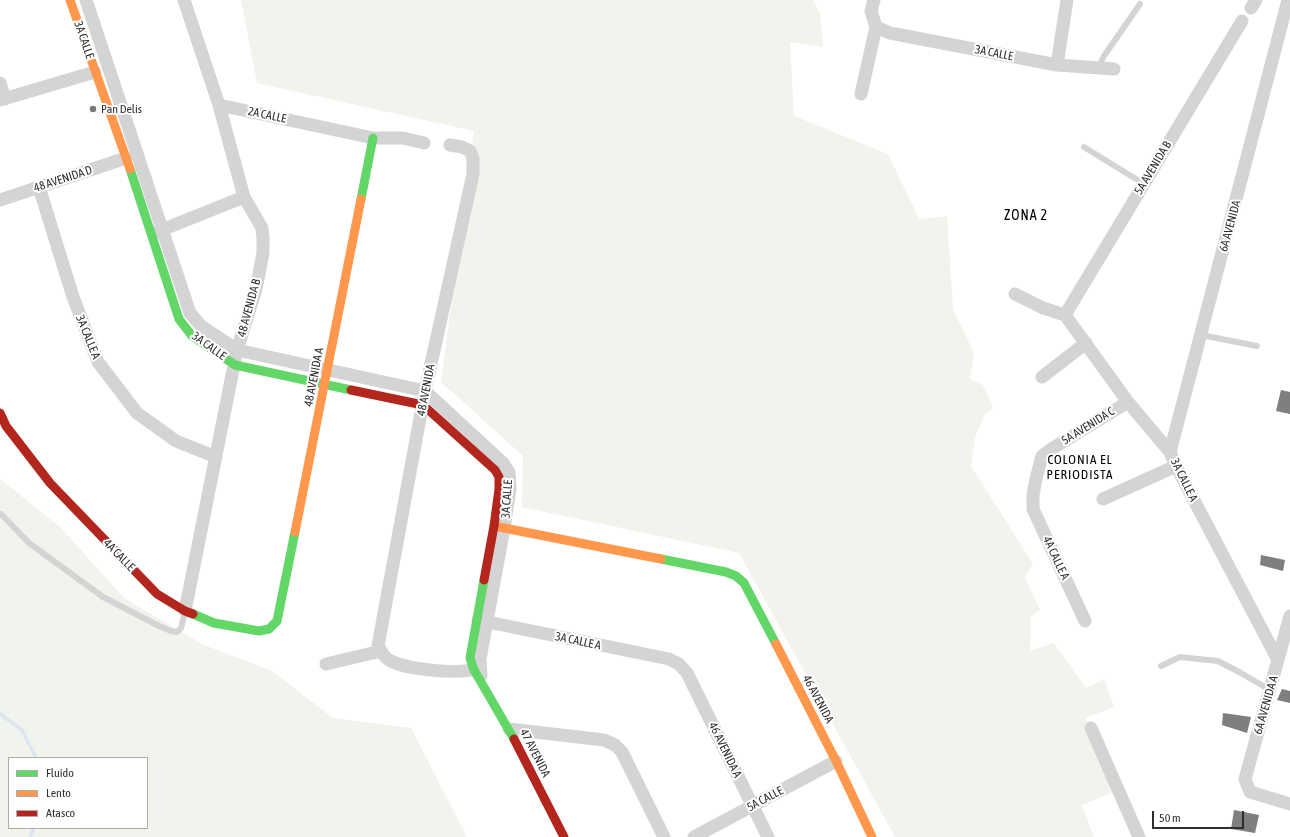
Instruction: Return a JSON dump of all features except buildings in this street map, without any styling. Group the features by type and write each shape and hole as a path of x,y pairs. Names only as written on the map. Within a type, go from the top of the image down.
{"street":[{"name":"3A CALLE","path":"70,0 126,158 190,313 201,326 238,350 423,405 495,470 499,476 499,527"},
{"name":"3A CALLE","path":"86,0 157,232 179,319 192,336 235,365 425,391 503,463 509,472 510,489 499,527 481,621 480,660 477,669 482,682"},
{"path":"184,0 219,105"},
{"path":"861,94 876,27 871,11 874,0"},
{"path":"1057,65 1067,0"},
{"name":"6A AVENIDA","path":"1170,452 1289,2"},
{"name":"5A AVENIDA B","path":"1065,315 1242,21"},
{"name":"3A CALLE","path":"876,27 890,33 1057,65 1114,69"},
{"path":"0,83 2,100 95,72"},
{"name":"2A CALLE","path":"219,105 373,138 404,138 424,143"},
{"name":"48 AVENIDA B","path":"185,611 238,350 256,289 263,253 262,228 244,196 219,105"},
{"name":"48 AVENIDA A","path":"277,621 373,138"},
{"name":"48 AVENIDA","path":"381,651 378,646 378,639 425,391 473,174 473,158 470,151 450,144"},
{"name":"48 AVENIDA D","path":"0,200 126,158"},
{"name":"3A CALLE A","path":"39,187 72,297 98,362 136,413 176,441 216,457"},
{"path":"157,232 244,196"},
{"path":"1015,294 1043,308 1065,315"},
{"name":"3A CALLE A","path":"1065,315 1128,402 1170,452 1278,660"},
{"path":"1042,377 1086,343"},
{"name":"5A AVENIDA C","path":"1033,495 1042,456 1128,402"},
{"name":"4A CALLE","path":"0,413 6,426 50,483 157,594 185,611 214,623 259,631 269,629 277,621"},
{"path":"1103,499 1176,466"},
{"name":"4A CALLE A","path":"1033,495 1034,509 1085,621"},
{"name":"3A CALLE","path":"499,527 726,572 736,576"},
{"name":"46 AVENIDA","path":"736,576 744,584 836,761 872,837"},
{"name":"6A AVENIDA A","path":"1290,616 1245,779 1250,792 1290,804"},
{"name":"3A CALLE A","path":"481,621 669,659 679,664"},
{"path":"326,664 381,651 387,660 407,667 444,671 477,669"},
{"name":"46 AVENIDA A","path":"679,664 687,673 768,837"},
{"name":"47 AVENIDA","path":"482,682 509,729 564,837"},
{"path":"1091,728 1139,837"},
{"path":"509,729 604,740 615,745 622,752 664,837"},
{"name":"5A CALLE","path":"694,837 836,761"}],"lane":[{"path":"1098,68 1104,56 1140,4"},
{"path":"1084,148 1144,184"},
{"path":"1201,335 1257,346"},
{"path":"1,514 29,543 40,552 103,597 142,618 171,631 177,632 184,622 185,611"},
{"path":"1161,666 1180,657 1218,661 1270,690"}],"shaded area":[{"path":"241,0 813,0 820,13 823,47 790,42 794,116 888,154 919,219 947,216 953,309 974,353 970,379 983,385 993,408 984,416 975,437 971,466 1033,564 1025,577 1040,610 1031,617 1030,651 1054,643 1086,688 1104,679 1114,707 1085,718 1113,792 1082,805 1094,837 895,837 739,553 522,507 523,456 441,382 474,131 257,83"},
{"path":"0,479 61,528 124,598 204,645 272,671 333,718 411,728 467,837 0,837"}],"waterway":[{"path":"0,714 22,730 36,757"},
{"path":"30,837 34,829"}],"traffic: fast":[{"path":"361,199 373,138"},
{"path":"130,169 179,319 192,336 235,365 351,390"},
{"path":"193,614 214,623 259,631 269,629 277,621 295,532"},
{"path":"661,559 726,572 736,576 744,583 776,644"},
{"path":"484,580 470,658 474,670 514,739"}],"traffic: slow":[{"path":"70,0 130,169"},
{"path":"295,532 361,199"},
{"path":"494,526 661,559"},
{"path":"776,644 836,761 872,837"}],"traffic: jam":[{"path":"351,390 423,405 495,470 499,477 499,489 484,580"},
{"path":"0,413 6,426 50,483 157,594 185,611 193,614"},
{"path":"514,739 564,837"}],"place":[{"name":"Pan Delis","path":"93,109"}],"district":[{"name":"ZONA 2","path":"1026,216"},
{"name":"COLONIA EL PERIODISTA","path":"1080,468"}]}
